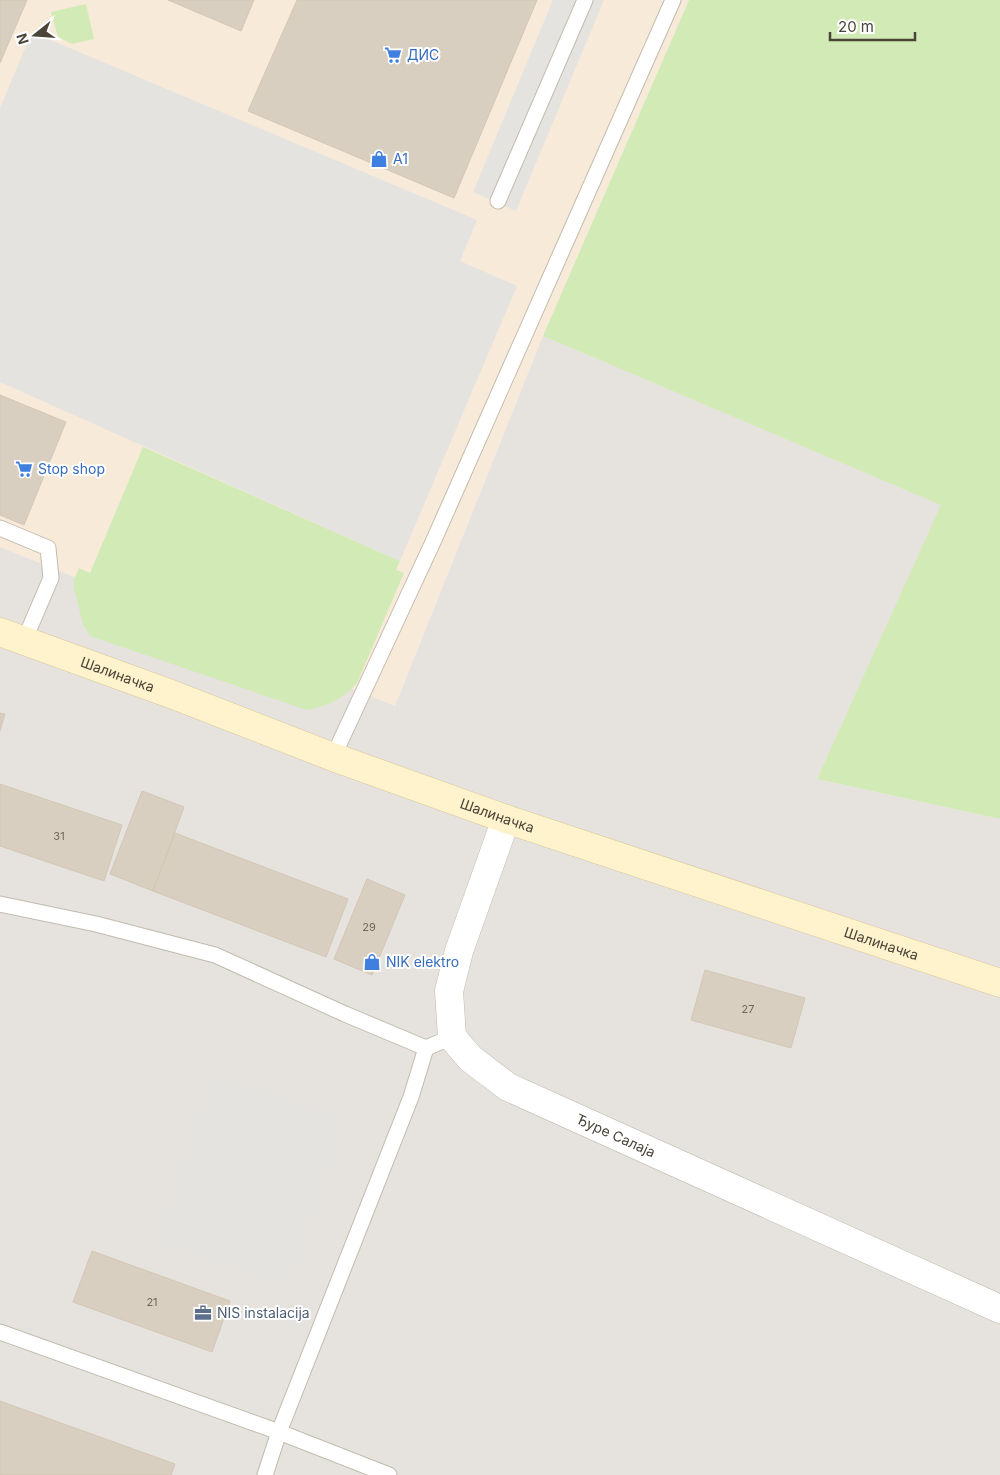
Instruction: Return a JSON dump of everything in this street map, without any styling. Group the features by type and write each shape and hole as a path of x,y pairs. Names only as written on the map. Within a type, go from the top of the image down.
{"main road":[{"name":"Шалиначка","path":"12,637 171,694 333,757 506,819 1000,984"}],"street":[{"path":"452,1037 449,991 459,951 506,819"},
{"name":"Ђуре Салаја","path":"452,1037 471,1059 508,1087 1000,1309"}],"lane":[{"path":"498,201 584,0"},
{"path":"333,757 434,542 673,0"},
{"path":"0,528 48,548 50,578 12,637"},
{"path":"0,904 96,924 216,955 345,1014 426,1048 452,1037"},
{"path":"265,1475 279,1432 411,1097 426,1048"},
{"path":"0,1332 279,1432 389,1475"}],"shaded area":[{"name":"Stop shop","path":"0,0 689,0 543,336 395,706 0,547"},
{"path":"553,0 604,0 516,211 473,192"},
{"path":"32,32 477,220 460,261 517,286 400,561 0,382 0,108"},
{"path":"543,336 942,505 817,779 1000,819 1000,1475 0,1475 0,547 395,706"},
{"path":"207,1072 350,1119 294,1291 151,1243"}],"green space":[{"path":"689,0 1000,0 1000,819 817,779 941,505 543,336"},
{"path":"86,4 94,39 72,44 58,37 51,12"},
{"path":"143,447 400,561 396,570 404,573 357,683 346,694 329,704 307,710 90,636 83,624 74,588 74,580 79,568 90,573"}],"building":[{"path":"0,0 27,0 0,63"},
{"path":"168,0 254,0 241,31"},
{"name":"ДИС","path":"297,0 537,0 454,198 248,111"},
{"name":"Stop shop","path":"0,395 66,422 24,525 0,515"},
{"path":"0,713 5,714 0,731"},
{"path":"0,784 122,825 104,881 0,846"},
{"path":"142,791 184,807 153,891 110,874"},
{"path":"175,833 348,899 326,957 153,891"},
{"path":"367,879 405,895 372,975 334,959"},
{"path":"705,970 805,998 791,1048 691,1020"},
{"path":"92,1251 230,1301 212,1352 73,1302"},
{"path":"0,1401 175,1464 171,1475 0,1475"}],"place":[{"name":"ДИС","path":"393,55"},
{"name":"A1","path":"379,159"},
{"name":"Stop shop","path":"24,469"},
{"name":"NIK elektro","path":"372,962"},
{"name":"NIS instalacija","path":"203,1313"}]}
